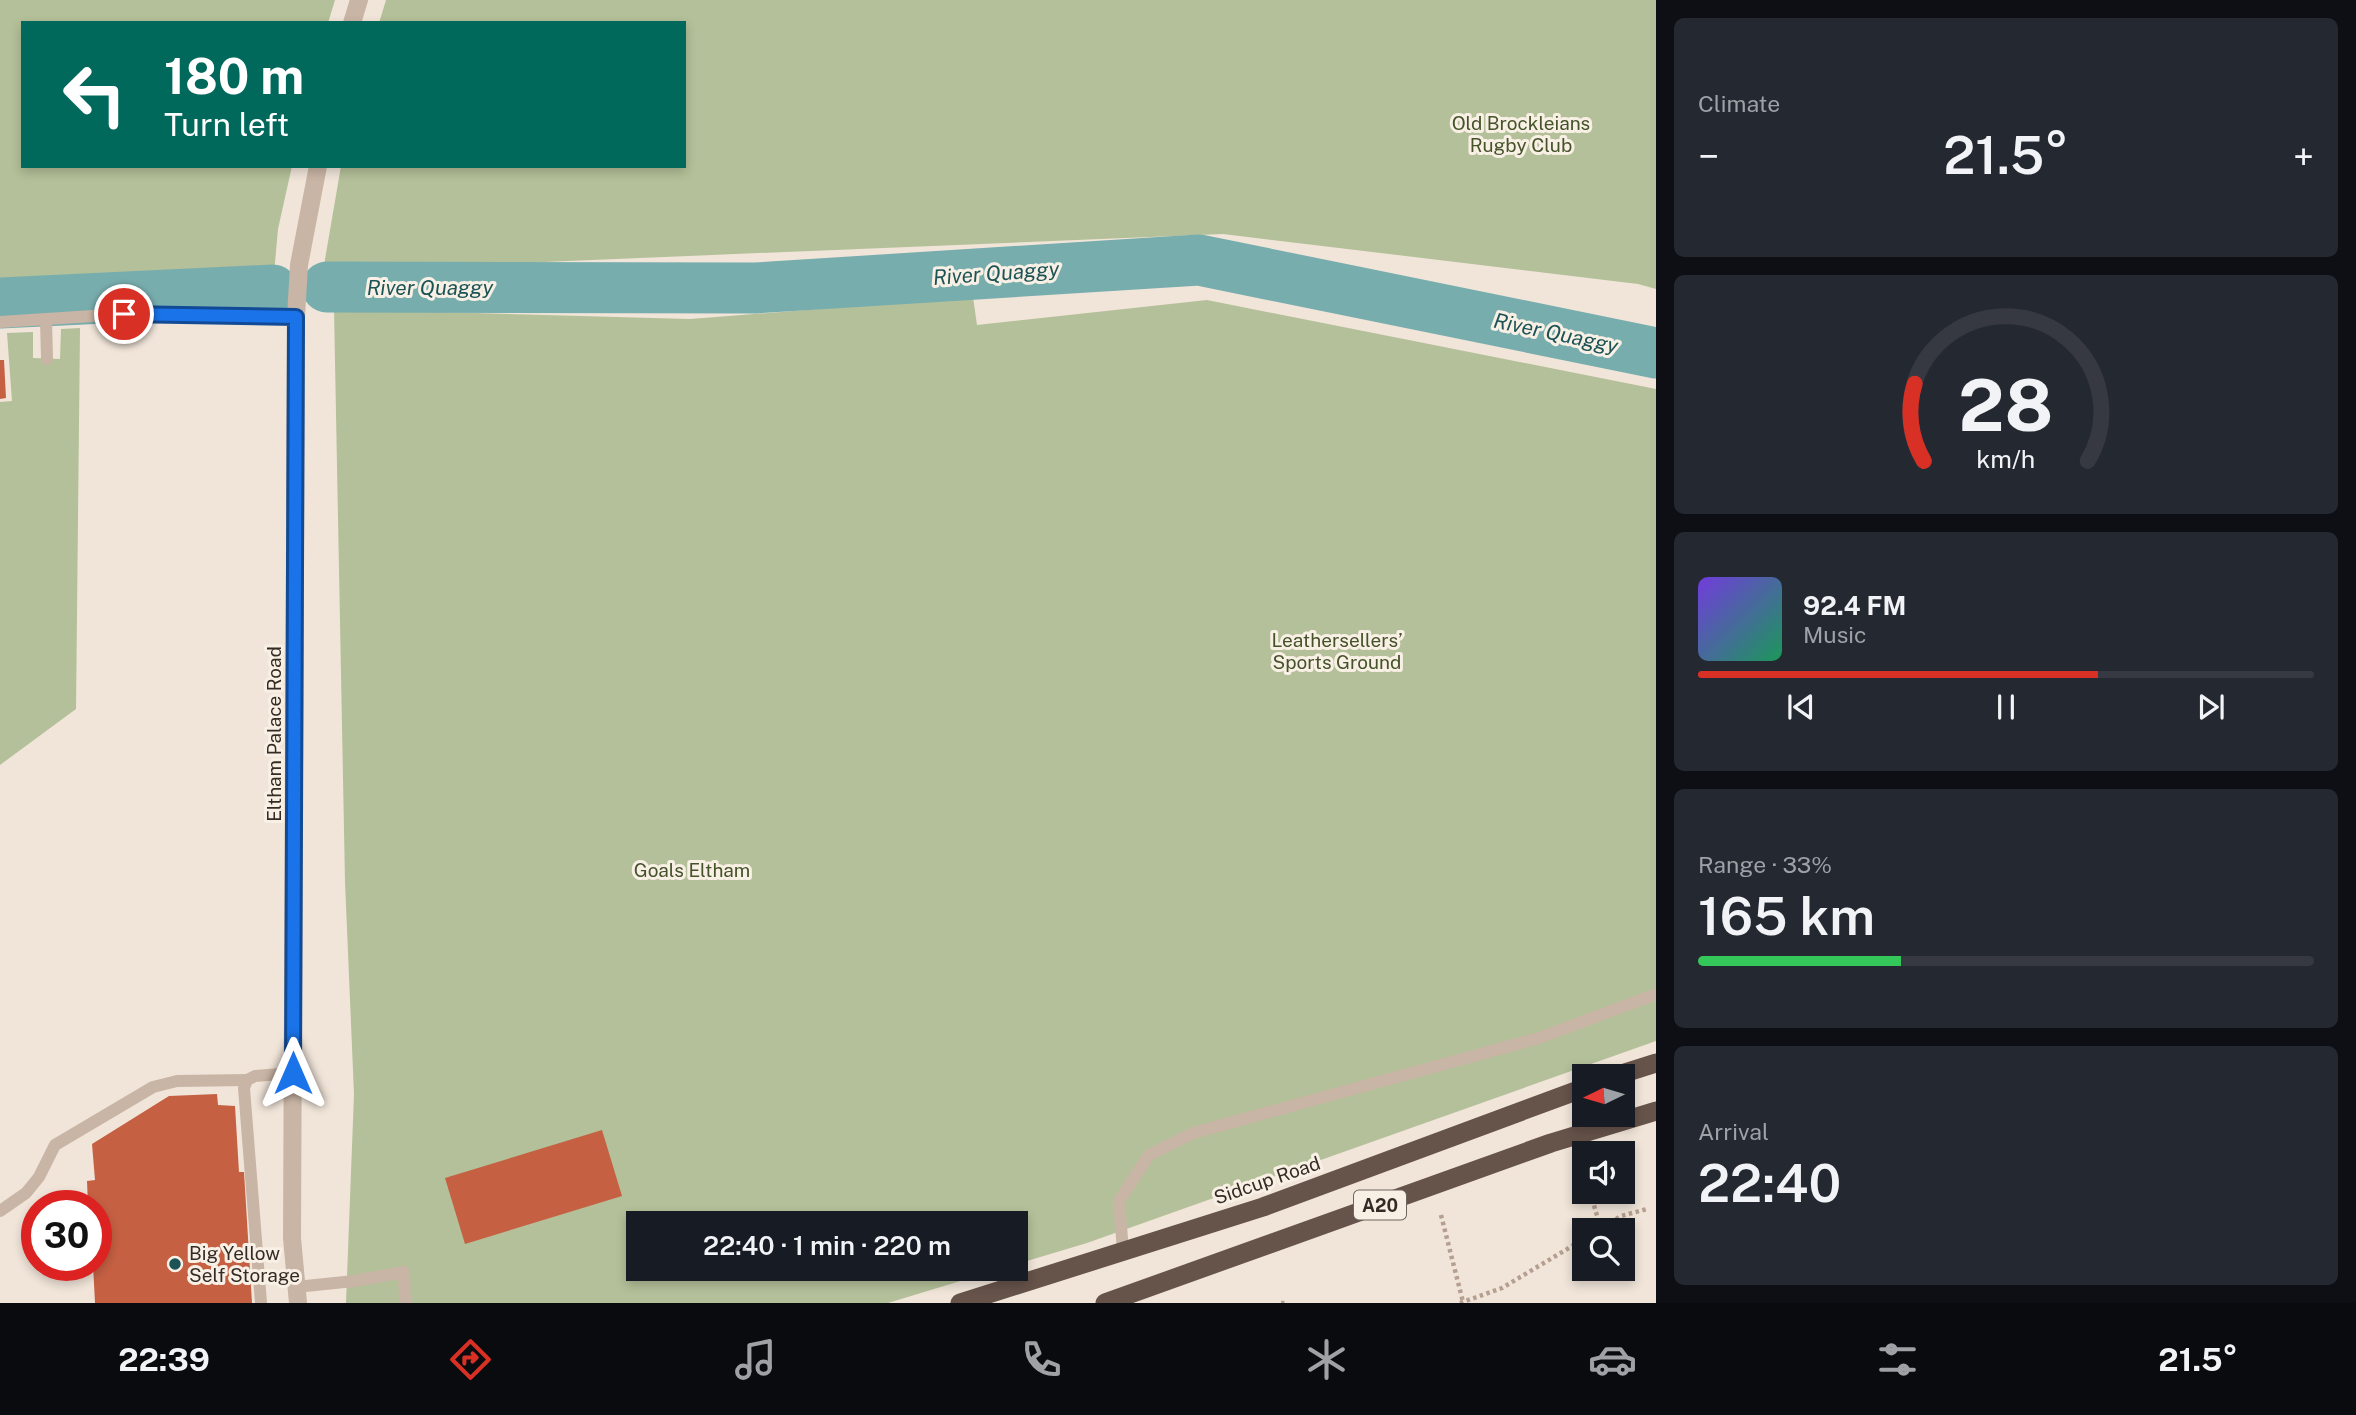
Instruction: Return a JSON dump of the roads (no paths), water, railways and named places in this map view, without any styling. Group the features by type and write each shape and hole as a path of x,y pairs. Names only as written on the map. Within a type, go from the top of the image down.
{"highway":[{"path":"1635,1070 1656,1063"},
{"name":"Sidcup Road","path":"960,1303 1263,1207 1572,1092"},
{"name":"A20","path":"1105,1303 1538,1148 1656,1111"}],"street":[{"path":"353,21 359,0"},
{"name":"Eltham Palace Road","path":"297,1295 292,1238 296,317 299,265 318,168"}],"lane":[{"path":"0,322 124,314 296,317"},
{"path":"46,319 47,359"},
{"path":"1123,1251 1119,1201 1149,1155 1193,1133 1539,1038 1656,994"},
{"path":"0,1211 26,1193 39,1177 55,1145 153,1087 177,1082 247,1080 255,1076 293,1073"},
{"path":"247,1080 244,1088 261,1303"},
{"path":"297,1295 404,1272 405,1303"}],"waterway":[{"name":"River Quaggy","path":"327,287 755,288 1199,260 1656,353"},
{"name":"River Quaggy","path":"0,303 273,290"}],"place":[{"name":"Big Yellow Self Storage","path":"175,1264"}],"park label":[{"name":"Old Brockleians Rugby Club","path":"1521,134"},
{"name":"Leathersellers’ Sports Ground","path":"1337,651"},
{"name":"Goals Eltham","path":"692,870"}]}
